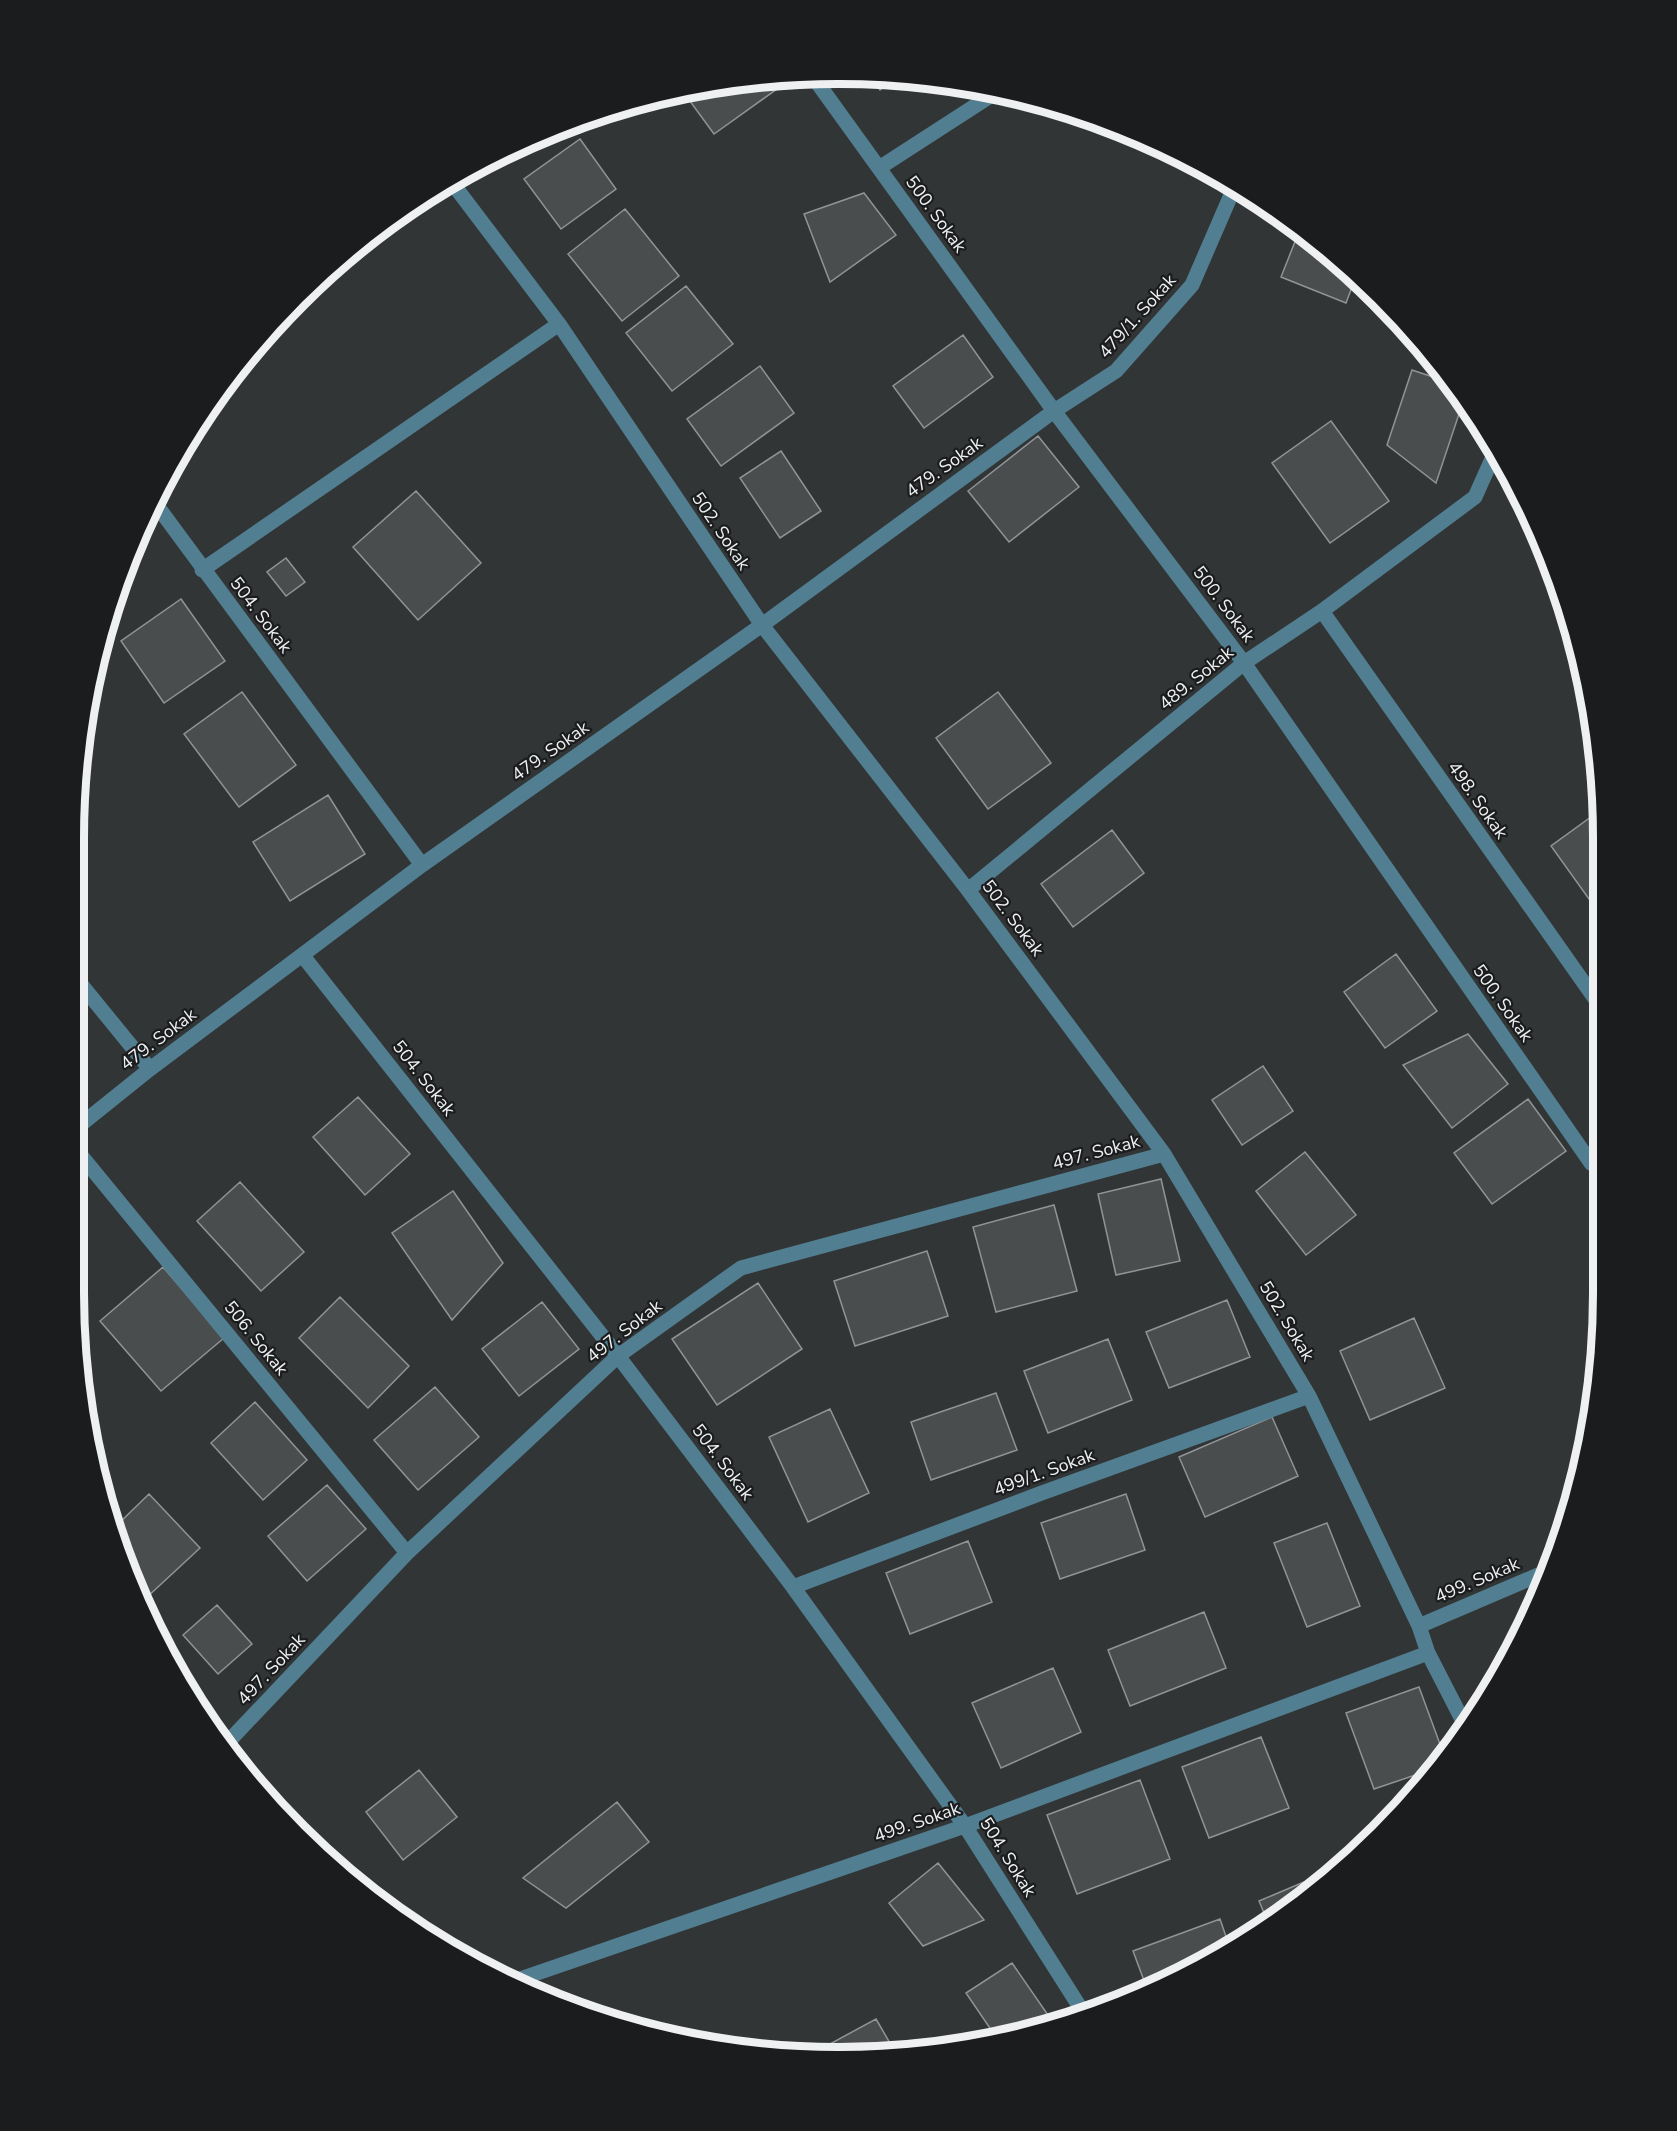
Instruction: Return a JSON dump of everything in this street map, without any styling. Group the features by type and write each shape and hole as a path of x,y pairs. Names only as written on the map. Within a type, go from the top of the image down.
{"street":[{"name":"500. Sokak","path":"819,85 1054,411 1244,663 1593,1155"},
{"path":"879,168 987,98"},
{"name":"502. Sokak","path":"456,188 559,324 762,625 968,890 1164,1154 1309,1396 1419,1626 1428,1653 1461,1718"},
{"name":"479/1. Sokak","path":"1054,411 1116,371 1192,285 1231,194"},
{"path":"202,570 559,324"},
{"name":"479. Sokak","path":"84,1122 150,1069 422,865 762,625 1054,411"},
{"name":"489. Sokak","path":"968,890 1244,663 1322,611 1475,497 1491,460"},
{"name":"504. Sokak","path":"160,510 422,865"},
{"name":"498. Sokak","path":"1322,611 1593,996"},
{"name":"504. Sokak","path":"303,956 618,1356 793,1587 965,1826 1080,2007"},
{"path":"84,988 150,1069"},
{"name":"497. Sokak","path":"231,1739 407,1553 618,1356 741,1268 1164,1154"},
{"name":"506. Sokak","path":"84,1159 407,1553"},
{"name":"499/1. Sokak","path":"793,1587 1039,1494 1309,1396"},
{"name":"499. Sokak","path":"1419,1626 1538,1575"},
{"name":"499. Sokak","path":"524,1978 965,1826 1428,1653"}],"building":[{"path":"780,87 714,134 688,99 740,90"},
{"path":"580,139 616,189 561,229 524,179"},
{"path":"864,193 896,235 830,282 804,214"},
{"path":"625,209 679,276 622,321 568,254"},
{"path":"1296,239 1352,286 1346,303 1281,277"},
{"path":"686,286 733,344 672,391 626,333"},
{"path":"963,335 993,377 924,428 893,386"},
{"path":"760,366 794,413 721,466 687,419"},
{"path":"1412,370 1436,378 1460,411 1436,483 1387,445"},
{"path":"1331,421 1389,501 1330,543 1272,463"},
{"path":"1038,436 1079,487 1009,542 968,491"},
{"path":"781,451 821,511 780,538 740,478"},
{"path":"416,491 481,563 418,620 353,547"},
{"path":"286,558 305,582 286,596 267,572"},
{"path":"181,599 225,661 164,703 121,641"},
{"path":"242,692 296,765 239,807 184,734"},
{"path":"998,692 1051,763 988,809 936,738"},
{"path":"328,795 365,854 290,901 253,842"},
{"path":"1592,816 1593,896 1589,899 1551,846"},
{"path":"1112,830 1144,873 1073,927 1041,884"},
{"path":"1396,954 1437,1011 1385,1048 1344,992"},
{"path":"1468,1034 1508,1084 1452,1128 1403,1065"},
{"path":"1263,1066 1293,1111 1242,1145 1212,1100"},
{"path":"358,1097 410,1154 365,1195 313,1137"},
{"path":"1528,1099 1566,1151 1492,1204 1454,1153"},
{"path":"1305,1152 1356,1215 1306,1255 1256,1191"},
{"path":"1161,1179 1180,1261 1116,1275 1098,1194"},
{"path":"240,1182 304,1252 261,1291 197,1221"},
{"path":"453,1191 503,1263 452,1320 392,1233"},
{"path":"1054,1205 1077,1291 996,1312 973,1227"},
{"path":"927,1251 948,1316 855,1346 834,1281"},
{"path":"163,1267 224,1338 161,1391 100,1321"},
{"path":"758,1283 802,1349 717,1405 672,1339"},
{"path":"340,1297 409,1366 368,1408 299,1338"},
{"path":"1227,1300 1250,1357 1169,1388 1146,1332"},
{"path":"542,1302 579,1349 519,1396 482,1349"},
{"path":"1414,1318 1445,1388 1370,1420 1340,1351"},
{"path":"1108,1339 1132,1400 1048,1433 1024,1371"},
{"path":"435,1387 479,1437 418,1490 374,1440"},
{"path":"996,1393 1017,1450 931,1480 911,1422"},
{"path":"255,1402 307,1460 263,1500 211,1443"},
{"path":"830,1409 869,1493 808,1522 769,1437"},
{"path":"1272,1417 1298,1476 1205,1517 1179,1457"},
{"path":"327,1485 366,1529 307,1581 268,1536"},
{"path":"149,1494 200,1548 148,1596 120,1522"},
{"path":"1126,1494 1145,1550 1060,1579 1041,1523"},
{"path":"1327,1523 1360,1606 1307,1627 1274,1543"},
{"path":"968,1541 992,1602 910,1634 886,1573"},
{"path":"217,1605 252,1644 218,1674 183,1635"},
{"path":"1204,1612 1226,1668 1130,1706 1108,1650"},
{"path":"1053,1668 1081,1732 1001,1768 972,1703"},
{"path":"1419,1687 1441,1747 1419,1774 1374,1789 1346,1713"},
{"path":"1261,1737 1289,1808 1209,1838 1182,1767"},
{"path":"419,1770 457,1817 403,1860 366,1812"},
{"path":"1140,1780 1170,1859 1077,1894 1047,1815"},
{"path":"617,1802 649,1842 566,1908 523,1878"},
{"path":"938,1863 984,1920 923,1946 889,1903"},
{"path":"1314,1878 1265,1915 1259,1901"},
{"path":"1220,1919 1227,1939 1144,1982 1133,1951"},
{"path":"1012,1963 1048,2015 992,2031 966,1993"},
{"path":"876,2019 891,2045 838,2047 825,2046"}]}
